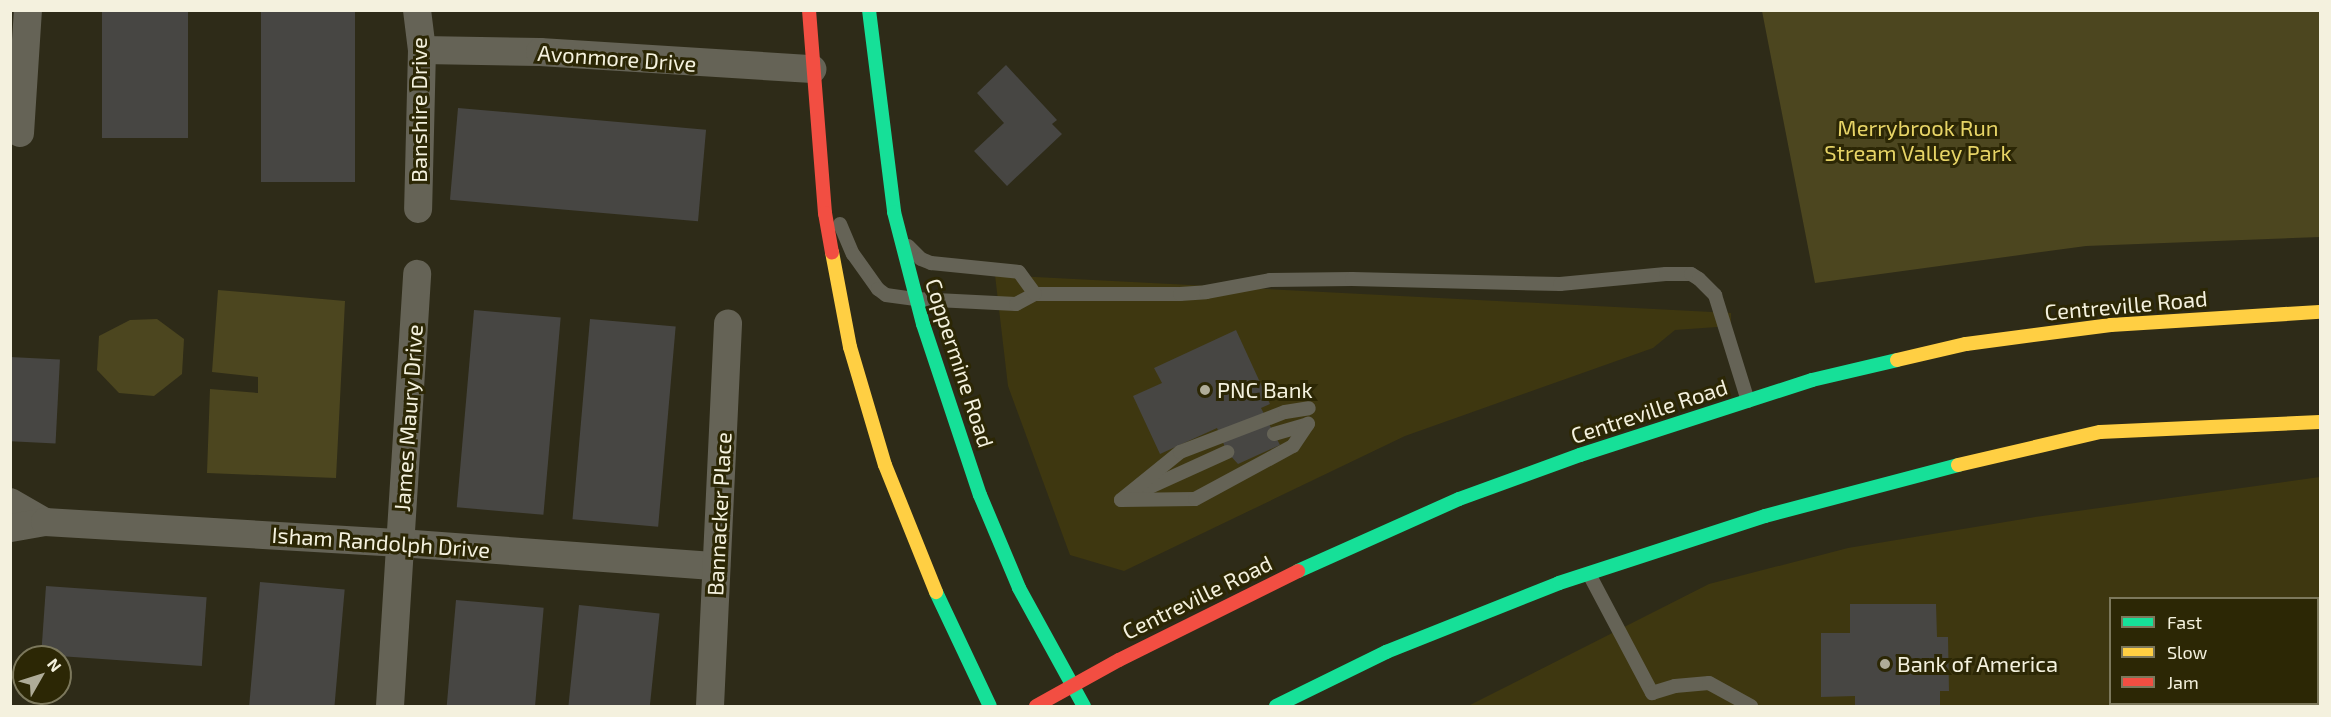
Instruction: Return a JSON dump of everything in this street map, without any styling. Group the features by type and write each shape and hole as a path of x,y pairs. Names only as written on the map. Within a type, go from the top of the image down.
{"main road":[{"path":"809,10 821,172 840,296 861,390 913,538 960,647 990,706"},
{"name":"Coppermine Road","path":"869,10 897,227 916,299 980,495 1023,597 1084,706"},
{"name":"Centreville Road","path":"1036,706 1071,686 1338,551 1459,499 1580,455 1812,380 1966,344 2111,325 2320,312"},
{"path":"1276,706 1386,652 1589,574 1765,516 1922,473 2100,432 2320,422"}],"street":[{"path":"20,133 28,10"},
{"name":"Banshire Drive","path":"417,10 422,50 418,209"},
{"name":"Avonmore Drive","path":"422,50 540,52 812,69"},
{"name":"James Maury Drive","path":"390,706 417,274"},
{"name":"Bannacker Place","path":"710,706 728,322"},
{"name":"Isham Randolph Drive","path":"10,502 45,522"},
{"name":"Isham Randolph Drive","path":"10,528 45,522 399,543 716,566"}],"lane":[{"path":"821,172 850,247 872,283 886,295 916,299 1016,304 1035,294 1180,294 1206,292 1270,280 1352,279 1560,284 1666,274 1691,274 1700,279 1715,295 1748,401"},
{"path":"897,227 906,245 921,259 940,265 1019,272 1035,294"},
{"path":"1120,500 1180,452 1285,412 1309,408"},
{"path":"1120,500 1195,499 1293,446 1308,424 1274,434"},
{"path":"1120,500 1227,452"},
{"path":"1589,574 1652,693 1675,686 1709,683 1751,706"}],"shaded area":[{"path":"995,275 1731,313 1731,326 1675,330 1653,348 1405,436 1124,571 1070,555 1008,386"},
{"path":"2320,477 2320,706 1468,706 1709,584 1848,548 2035,517"}],"green space":[{"name":"Merrybrook Run Stream Valley Park","path":"1762,11 2320,11 2320,237 2086,246 1815,283"},
{"path":"218,290 345,301 336,478 207,473 210,389 258,393 258,377 212,372"},
{"path":"157,319 184,339 182,374 154,396 119,393 97,370 99,336 130,320"}],"building":[{"path":"102,10 188,10 188,138 102,138"},
{"path":"261,10 355,10 355,182 261,182"},
{"path":"1006,65 1057,120 1052,124 1062,134 1007,186 974,151 1004,123 977,93"},
{"path":"458,108 706,130 698,221 450,200"},
{"path":"474,310 561,318 543,515 457,507"},
{"path":"590,319 676,326 658,527 572,519"},
{"name":"PNC Bank","path":"1236,330 1270,404 1261,408 1280,445 1238,464 1227,452 1217,428 1160,454 1133,396 1162,383 1154,368"},
{"path":"10,357 60,360 56,444 10,441"},
{"path":"260,582 345,589 334,706 249,706"},
{"path":"46,586 207,597 202,666 72,657 72,645 42,645"},
{"path":"456,600 544,608 535,706 447,706"},
{"name":"Bank of America","path":"1850,604 1936,604 1937,637 1948,637 1949,691 1940,691 1940,706 1855,706 1855,696 1821,697 1821,633 1850,633"},
{"path":"579,605 660,613 650,706 568,705"}],"traffic: fast":[{"path":"869,10 894,212 923,324 980,495 1019,588 1084,706"},
{"path":"1298,571 1459,499 1580,455 1812,380 1897,360"},
{"path":"1276,706 1386,652 1559,583 1765,516 1958,465"},
{"path":"936,592 990,706"}],"traffic: slow":[{"path":"832,252 850,347 885,465 936,592"},
{"path":"1897,360 1966,344 2111,325 2320,312"},
{"path":"1958,465 2100,432 2320,422"}],"traffic: jam":[{"path":"809,10 825,213 832,252"},
{"path":"1036,706 1119,660 1298,571"}],"place":[{"name":"PNC Bank","path":"1205,390"},
{"name":"Bank of America","path":"1885,664"}]}
